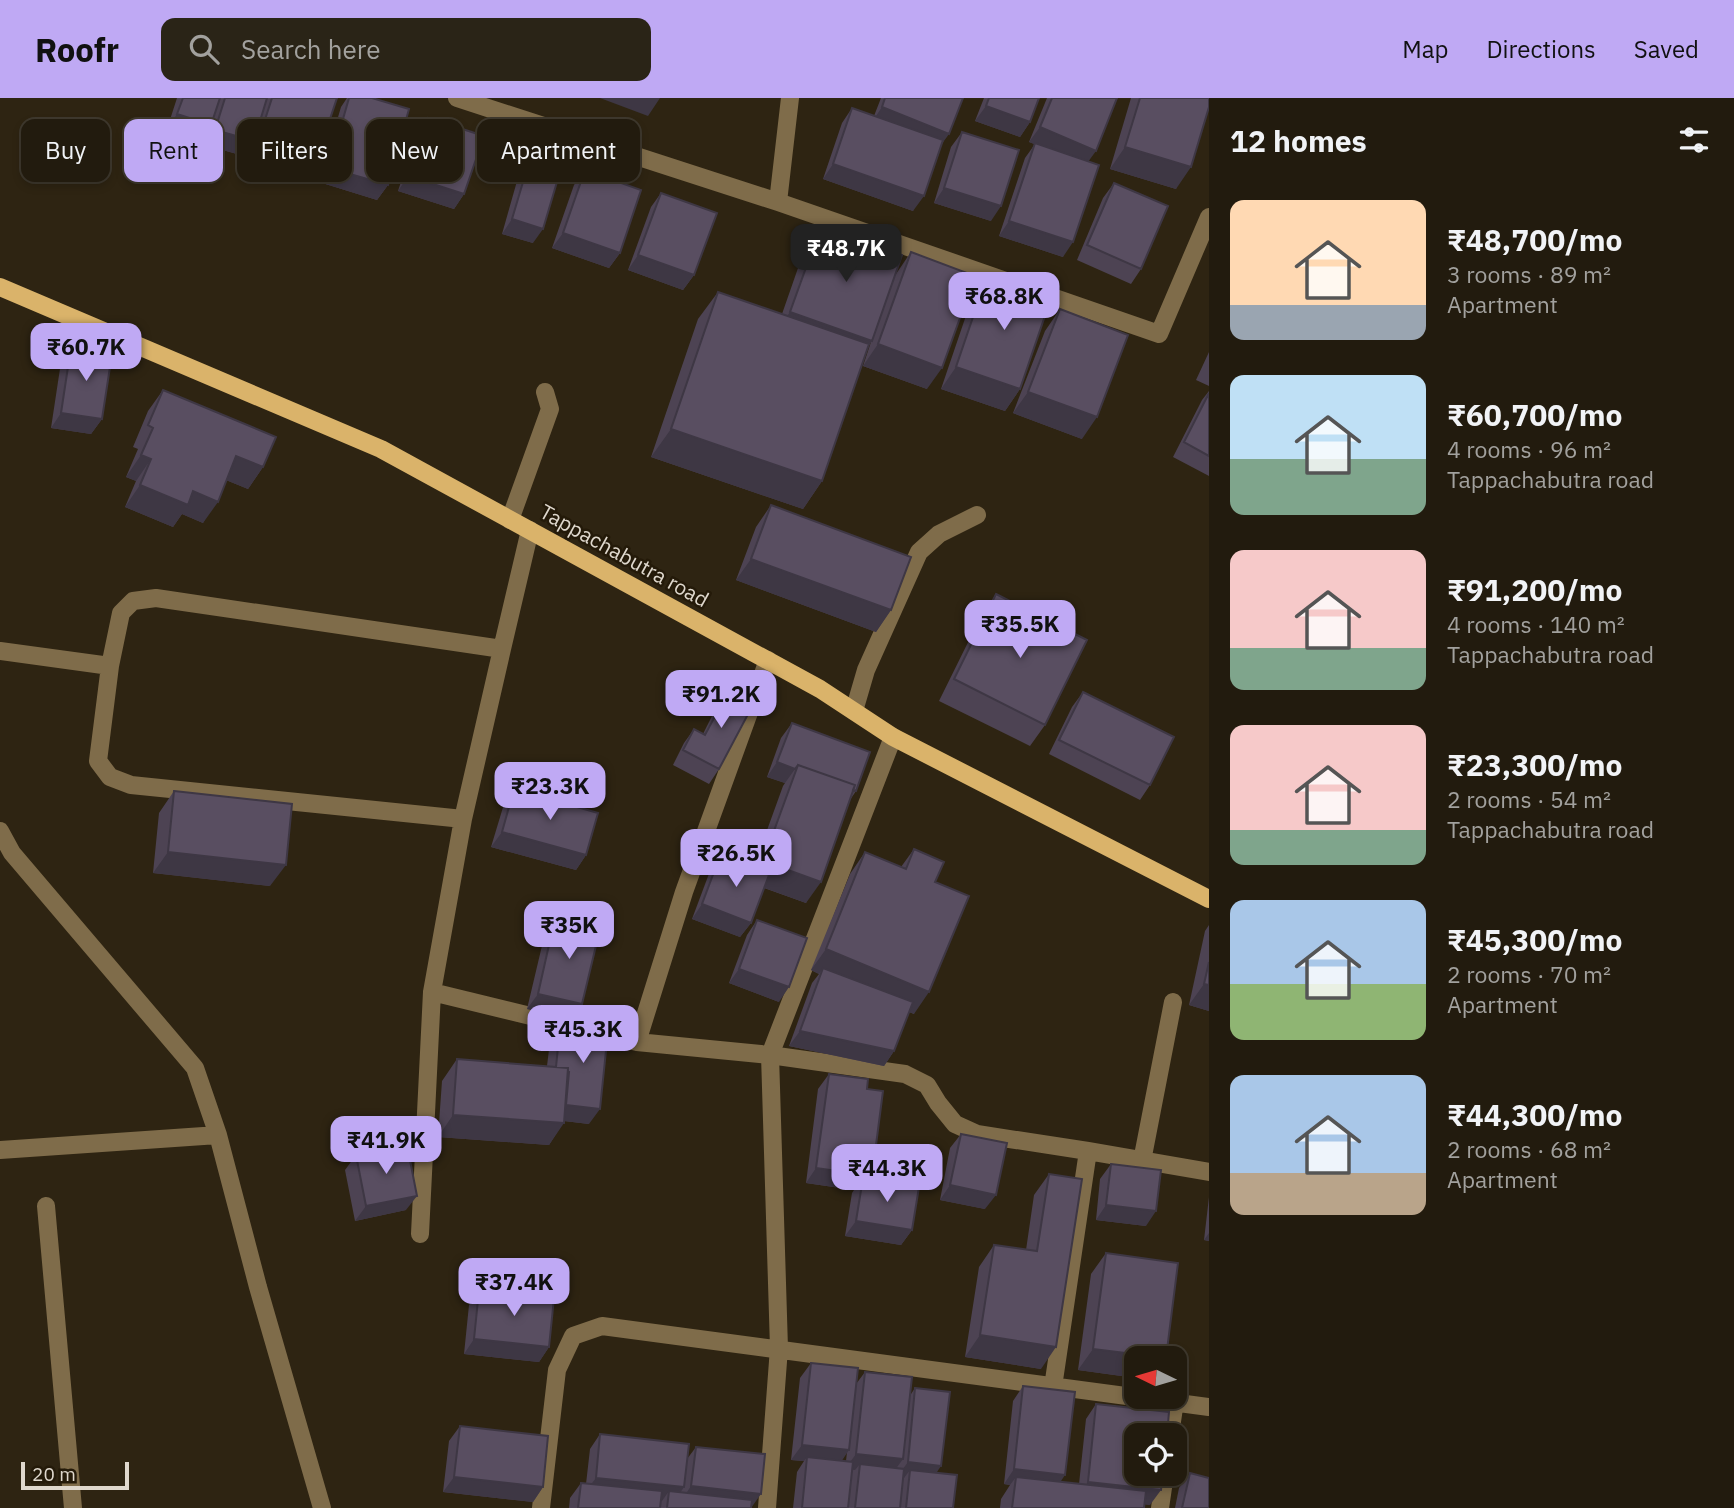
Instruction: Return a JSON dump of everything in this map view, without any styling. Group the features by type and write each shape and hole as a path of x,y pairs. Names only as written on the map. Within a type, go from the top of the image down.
{"main road":[{"name":"Tappachabutra road","path":"0,287 381,449 820,689 892,737 1209,899"}],"street":[{"path":"457,98 778,202 1159,334 1209,217"},
{"path":"778,202 790,98"},
{"path":"510,520 550,409 545,393"},
{"path":"854,711 866,670 919,552 939,534 977,515"},
{"path":"419,1234 432,992 463,819 530,530"},
{"path":"463,819 131,785 110,777 98,761 110,666 121,613 133,601 156,598 502,649"},
{"path":"0,651 110,666"},
{"path":"637,1042 684,892 768,660"},
{"path":"767,1508 779,1348 770,1055 892,737"},
{"path":"0,831 12,853 195,1068 218,1135 258,1287 322,1508"},
{"path":"432,992 637,1042 770,1055 905,1074 927,1085 955,1125 977,1134 1209,1172"},
{"path":"1142,1161 1173,1002"},
{"path":"0,1150 218,1135"},
{"path":"1053,1387 1088,1151"},
{"path":"46,1206 73,1508"},
{"path":"541,1508 557,1370 573,1336 602,1326 1124,1395"},
{"path":"1187,1403 1209,1407"},
{"path":"1160,1508 1163,1486"}],"building":[{"path":"183,98 220,98 213,119 192,119 177,114"},
{"path":"225,98 267,98 261,119 237,119 237,136 223,132 223,119 218,119"},
{"path":"272,98 337,98 330,119 265,119"},
{"path":"349,98 372,98 409,109 406,119 366,119 366,179 352,175 352,119 343,119"},
{"path":"885,98 963,98 949,134 882,107"},
{"path":"989,98 1039,98 1030,122 986,106"},
{"path":"1052,98 1117,98 1096,151 1040,127"},
{"path":"1140,98 1209,98 1209,107 1191,167 1125,147"},
{"path":"852,108 943,140 924,196 833,164"},
{"path":"463,129 477,134 477,156 464,194 427,182 463,182"},
{"path":"962,132 1019,150 1001,206 944,188"},
{"path":"1035,143 1099,165 1073,242 1009,221"},
{"path":"523,182 557,182 543,229 512,219"},
{"path":"581,182 619,182 641,190 620,253 563,233"},
{"path":"1114,183 1168,206 1141,269 1087,245"},
{"path":"661,193 717,213 694,275 638,255"},
{"path":"821,226 902,255 872,341 790,312"},
{"path":"911,252 975,276 942,368 878,344"},
{"path":"987,276 1051,298 1020,389 956,367"},
{"path":"718,292 869,344 822,481 671,429"},
{"path":"1060,309 1128,335 1097,417 1028,392"},
{"path":"71,347 112,354 102,419 61,413"},
{"path":"163,390 276,437 263,467 236,456 218,502 193,491 188,505 140,485 151,459 141,455 153,428 148,425"},
{"path":"1209,393 1209,456 1184,442"},
{"path":"771,505 911,557 891,610 751,559"},
{"path":"996,594 1087,640 1045,725 954,679"},
{"path":"730,688 755,701 719,769 683,750 694,729 705,735"},
{"path":"1083,692 1174,737 1150,785 1059,740"},
{"path":"792,723 870,752 856,791 853,790 855,785 798,765 795,769 777,762"},
{"path":"798,765 855,785 821,882 763,861"},
{"path":"514,789 598,813 586,855 502,832"},
{"path":"174,791 292,804 286,865 168,852"},
{"path":"914,849 944,862 935,882 969,896 929,992 826,949 865,852 906,869"},
{"path":"720,856 769,875 751,923 702,904"},
{"path":"555,918 600,929 582,1004 538,994"},
{"path":"757,920 807,938 789,987 739,969"},
{"path":"1209,962 1209,985 1204,984"},
{"path":"823,968 913,1002 894,1051 800,1031"},
{"path":"560,1027 608,1031 600,1109 566,1105 568,1068 556,1067"},
{"path":"457,1059 568,1068 564,1123 453,1115"},
{"path":"829,1074 868,1079 867,1089 883,1091 872,1176 816,1168"},
{"path":"961,1134 1007,1143 996,1195 950,1185"},
{"path":"407,1145 417,1196 366,1206 356,1155"},
{"path":"1111,1164 1161,1170 1156,1211 1106,1205"},
{"path":"1049,1174 1082,1179 1056,1347 980,1335 994,1245 1037,1251"},
{"path":"863,1178 919,1187 912,1230 856,1221"},
{"path":"1106,1253 1178,1263 1168,1346 1124,1346 1124,1353 1093,1349"},
{"path":"479,1290 554,1298 549,1347 474,1339"},
{"path":"811,1363 858,1368 849,1450 802,1445"},
{"path":"865,1372 912,1377 903,1459 856,1454"},
{"path":"1023,1386 1075,1392 1065,1475 1014,1469"},
{"path":"915,1388 950,1392 941,1466 908,1462"},
{"path":"1096,1404 1169,1412 1168,1423 1124,1423 1124,1486 1088,1482"},
{"path":"460,1426 548,1436 543,1487 454,1477"},
{"path":"600,1434 689,1444 684,1487 596,1478"},
{"path":"696,1447 765,1454 761,1494 691,1486"},
{"path":"807,1457 853,1462 848,1508 802,1508"},
{"path":"860,1464 904,1469 900,1508 855,1508"},
{"path":"910,1470 957,1475 953,1508 906,1508"},
{"path":"1190,1473 1209,1478 1209,1508 1182,1508"},
{"path":"1016,1477 1146,1491 1144,1508 1012,1508"},
{"path":"581,1483 662,1491 660,1508 578,1508"},
{"path":"1124,1486 1162,1486 1161,1490"},
{"path":"669,1491 752,1500 751,1508 667,1508"}]}
